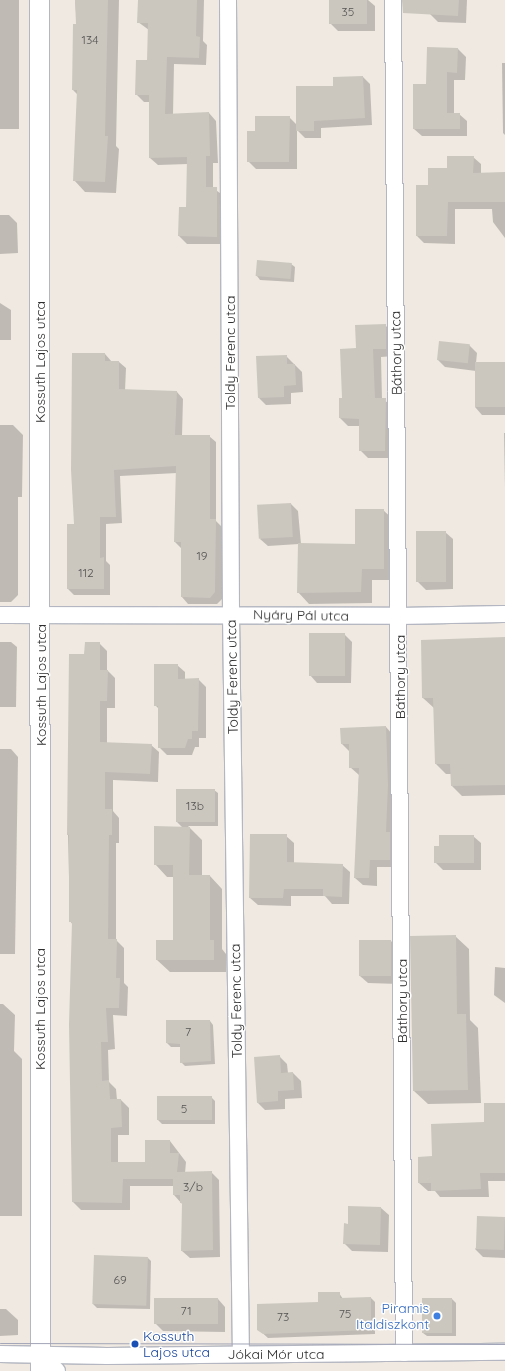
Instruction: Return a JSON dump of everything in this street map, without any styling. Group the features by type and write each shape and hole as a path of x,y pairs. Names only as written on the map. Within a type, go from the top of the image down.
{"street":[{"name":"Kossuth Lajos utca","path":"39,0 41,615 40,1363"},
{"name":"Toldy Ferenc utca","path":"228,0 231,614 241,1354"},
{"name":"Báthory utca","path":"393,0 404,1353"},
{"name":"Nyáry Pál utca","path":"0,615 231,614 399,616 505,614"},
{"name":"Jókai Mór utca","path":"0,1354 40,1363 241,1354 505,1352"},
{"path":"40,1363 57,1371"}],"building":[{"path":"75,0 108,0 105,136 108,136 105,182 73,181 77,90 72,90 73,24 76,24"},
{"path":"138,0 197,0 196,36 200,37 199,58 167,57 165,114 209,112 210,156 206,156 206,187 217,187 217,237 178,236 179,207 186,207 187,157 149,158 149,95 135,95 136,60 147,60 148,23 137,23"},
{"path":"329,0 367,0 367,24 329,24"},
{"path":"402,0 459,0 458,16 403,13"},
{"path":"427,47 458,48 457,73 447,72 447,113 460,113 460,129 413,129 413,84 426,84"},
{"path":"363,76 365,118 314,121 314,131 296,131 296,86 333,86 333,77"},
{"path":"255,116 290,116 289,162 247,162 247,131 255,131"},
{"path":"447,156 474,156 473,173 505,172 505,202 448,202 447,236 416,236 416,185 428,185 428,168 447,168"},
{"path":"257,260 292,263 290,279 256,276"},
{"path":"386,324 386,349 373,349 375,398 386,398 385,451 359,451 359,419 339,418 339,398 342,398 340,349 356,348 355,325"},
{"path":"439,341 470,344 468,363 437,360"},
{"path":"72,353 105,353 105,361 119,361 119,389 177,391 175,435 210,435 210,519 216,519 215,592 210,598 181,597 181,542 174,542 176,466 114,470 116,517 100,517 100,558 104,557 104,589 67,589 67,524 74,524 71,470"},
{"path":"287,355 287,364 295,364 296,385 284,386 284,397 258,398 256,356"},
{"path":"475,362 505,362 505,407 475,407"},
{"path":"291,503 293,537 259,539 257,505"},
{"path":"355,509 384,509 384,569 362,569 361,592 297,593 298,543 355,544"},
{"path":"416,531 446,531 446,582 416,582"},
{"path":"309,633 345,633 345,676 309,676"},
{"path":"505,637 505,785 451,786 450,764 435,764 433,698 422,698 421,640"},
{"path":"85,642 100,642 100,670 108,670 107,701 100,701 100,742 152,744 150,774 105,772 105,809 112,809 112,835 109,835 108,939 117,939 116,978 120,978 119,1008 106,1008 108,1042 101,1042 102,1081 109,1080 110,1099 121,1099 122,1127 111,1128 111,1162 145,1162 145,1140 170,1140 170,1153 179,1153 177,1172 212,1171 213,1250 181,1251 182,1203 180,1203 180,1195 173,1195 173,1179 123,1179 122,1203 72,1202 69,1024 72,922 69,922 69,835 67,835 69,654 84,654"},
{"path":"154,664 178,664 178,679 199,678 198,731 192,731 192,739 188,739 185,748 158,748 158,706 154,706"},
{"path":"386,726 388,785 386,832 390,832 390,860 370,860 369,878 354,878 359,768 349,768 349,744 341,744 340,728"},
{"path":"176,789 215,789 215,822 176,822"},
{"path":"154,826 190,827 189,875 210,875 210,940 214,940 214,960 156,960 156,940 173,940 173,865 154,865"},
{"path":"250,834 287,834 287,862 343,864 342,897 323,896 323,889 284,889 283,898 249,898"},
{"path":"439,835 474,835 474,863 434,863 434,846 439,846"},
{"path":"456,935 457,1014 466,1014 468,1090 413,1091 410,936"},
{"path":"359,940 391,940 391,976 359,976"},
{"path":"166,1020 210,1020 211,1061 180,1063 180,1044 166,1043"},
{"path":"280,1055 281,1073 293,1072 294,1090 278,1091 278,1101 257,1103 254,1057"},
{"path":"157,1096 212,1096 212,1120 157,1120"},
{"path":"484,1103 505,1103 505,1173 480,1173 481,1189 431,1191 431,1183 418,1183 418,1157 432,1156 431,1124 484,1122"},
{"path":"348,1206 381,1207 380,1245 343,1244 344,1223 348,1224"},
{"path":"477,1216 505,1217 504,1250 476,1249"},
{"path":"94,1255 148,1257 146,1306 92,1304"},
{"path":"318,1292 340,1292 340,1298 371,1297 371,1330 263,1334 257,1330 257,1304 318,1302"},
{"path":"154,1298 218,1298 218,1324 154,1324"},
{"name":"Piramis Italdiszkont","path":"422,1298 452,1298 452,1333 422,1333"}],"tram line":[{"path":"0,1343 505,1344"}],"place":[{"name":"Piramis Italdiszkont","path":"437,1316"},
{"name":"Kossuth Lajos utca","path":"135,1344"}]}
